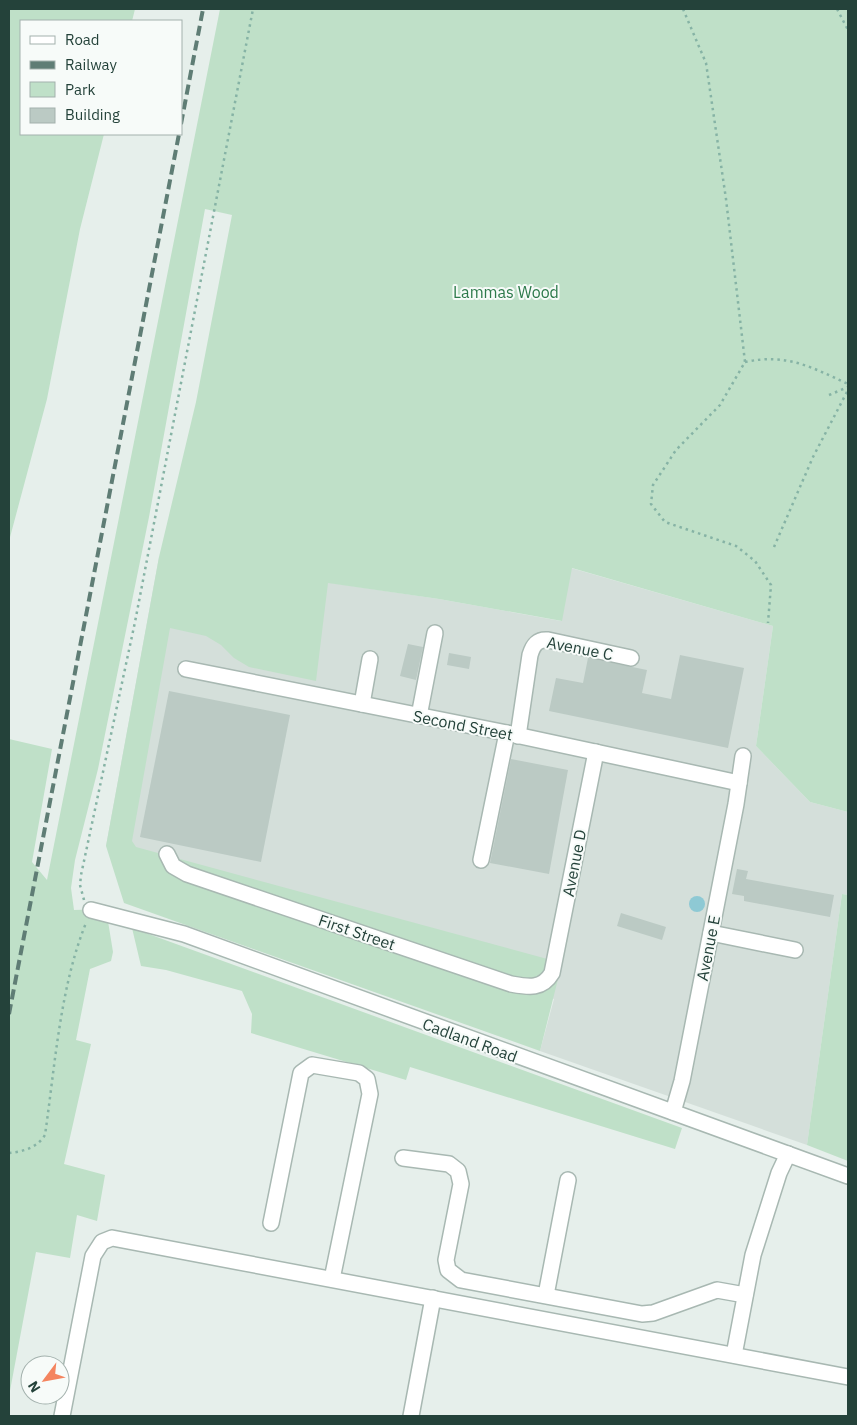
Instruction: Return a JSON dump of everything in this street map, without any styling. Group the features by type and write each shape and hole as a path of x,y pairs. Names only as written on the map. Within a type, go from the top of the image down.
{"street":[{"path":"420,716 435,633"},
{"name":"Avenue C","path":"481,860 534,644 539,641 548,640 631,658"},
{"path":"362,704 370,659"},
{"name":"Second Street","path":"186,669 739,783"},
{"name":"Avenue D","path":"552,973 596,752"},
{"name":"Avenue E","path":"673,1112 682,1080 711,933 743,756"},
{"name":"First Street","path":"167,854 173,866 187,874 511,984 530,988 548,979 552,973"},
{"name":"Cadland Road","path":"90,910 184,934 848,1176"},
{"path":"711,933 795,950"},
{"path":"271,1223 301,1073 312,1065 359,1072 369,1083 370,1094 332,1278"},
{"path":"734,1355 753,1255 778,1178 788,1154"},
{"path":"403,1158 449,1164 455,1167 461,1177 446,1260 452,1274 461,1280 642,1314 653,1313 717,1290 745,1295"},
{"path":"546,1295 568,1180"},
{"path":"62,1416 93,1256 102,1242 108,1238 118,1238 332,1278 848,1377"},
{"path":"411,1416 433,1298"}],"path":[{"path":"9,1153 27,1150 41,1141 45,1134 68,985 78,941 90,910 82,894 81,875 135,622 253,9"},
{"path":"683,9 706,63 726,199 745,362 720,405 676,450 653,485 651,504 665,522 736,546 755,562 771,586 768,623"},
{"path":"837,9 848,30"},
{"path":"745,362 768,357 805,364 848,387"},
{"path":"830,395 848,387"},
{"path":"774,548 813,457 848,387"}],"shaded area":[{"path":"159,557 439,599 561,621 571,568 773,626 756,746 810,802 848,812 848,895 842,894 807,1145 540,1051 554,999 106,846"}],"green space":[{"path":"9,9 135,9 132,20 20,20 20,135 104,135 80,229 47,399 9,541"},
{"name":"Lammas Wood","path":"220,9 848,9 848,812 810,802 756,746 773,626 572,568 562,621 439,599 328,583 316,681 249,667 206,636 170,628 132,841 136,847 562,963 540,1051 124,903 106,846 159,557 196,402 232,215 205,209 149,517 98,769 75,860 71,888 74,910 106,909 113,952 111,961 90,969 76,1040 91,1044 64,1164 105,1175 97,1221 77,1215 70,1258 36,1252 9,1396 9,739 52,749 32,862 47,880"},
{"path":"842,894 848,895 848,1161 807,1145"},
{"path":"132,928 682,1128 675,1149 410,1067 406,1080 251,1033 252,1014 242,991 166,970 141,966"}],"water":[{"path":"697,896 705,904 697,912 689,904"}],"building":[{"path":"408,644 423,647 416,680 400,676"},
{"path":"449,653 471,657 469,669 447,665"},
{"path":"680,655 744,668 728,748 549,711 556,678 583,683 588,658 647,670 642,693 671,699"},
{"path":"169,691 290,715 261,862 140,837"},
{"path":"511,759 568,770 549,874 490,863"},
{"path":"737,869 748,871 746,879 834,895 830,917 744,901 744,896 732,894"},
{"path":"621,913 666,927 662,940 617,926"}],"railway":[{"path":"182,119 203,9"},
{"path":"9,1014 179,135"}]}
